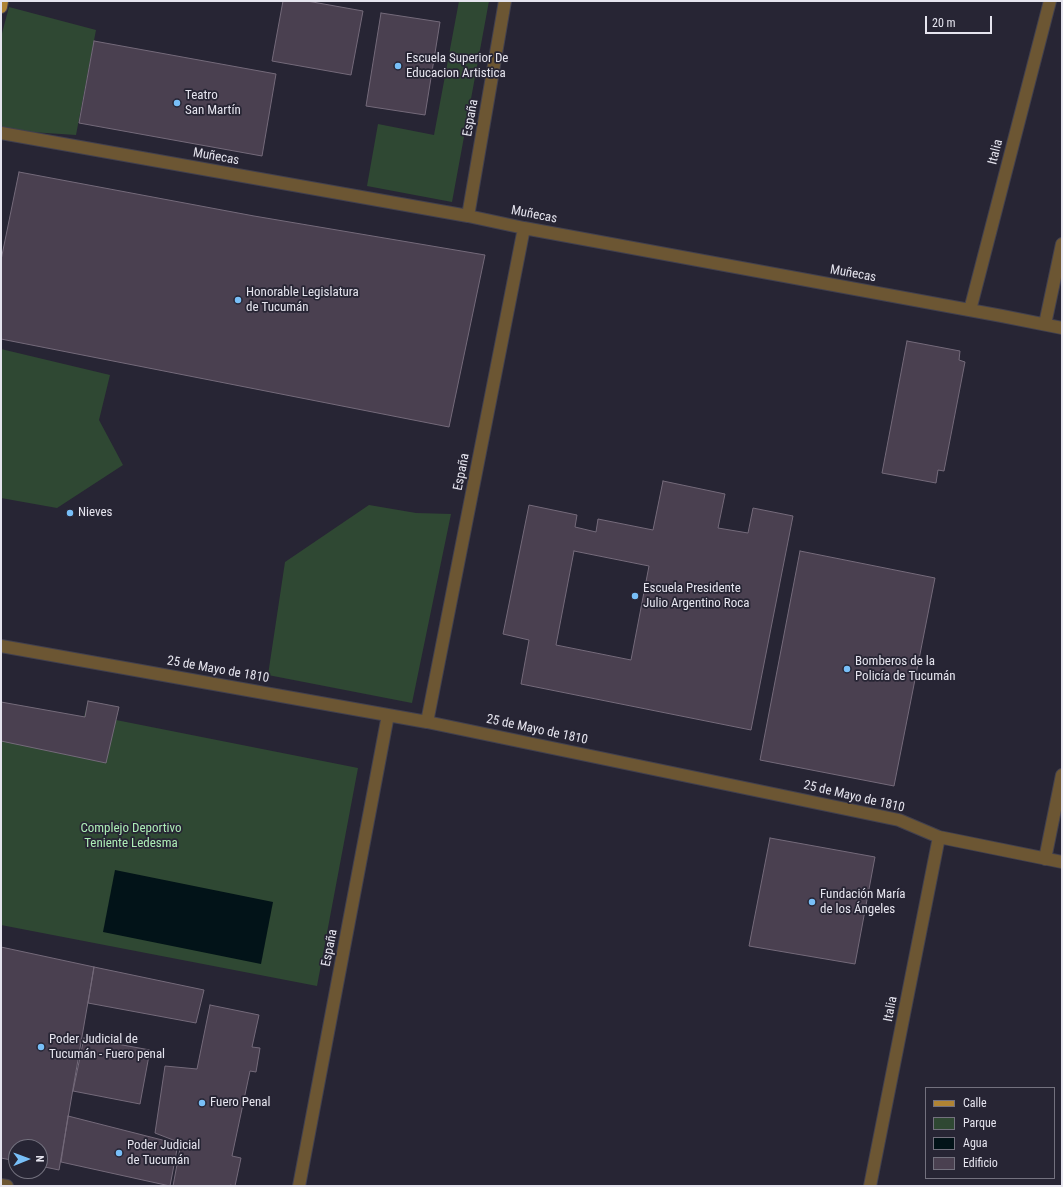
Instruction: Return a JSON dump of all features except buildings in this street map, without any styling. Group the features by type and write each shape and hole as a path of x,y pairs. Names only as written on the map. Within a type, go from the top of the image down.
{"main road":[{"path":"1,7 2,1"}],"street":[{"name":"España","path":"468,216 505,1"},
{"name":"Italia","path":"970,310 1050,1"},
{"name":"Muñecas","path":"1,133 468,216 524,228 1062,328"},
{"name":"España","path":"427,722 524,228"},
{"path":"1045,324 1062,244"},
{"name":"25 de Mayo de 1810","path":"1,646 427,722 899,820 939,837 1062,862"},
{"name":"España","path":"299,1186 388,715"},
{"path":"1045,859 1062,775"},
{"name":"Italia","path":"870,1186 939,837"},
{"path":"1,1185 7,1186"}],"green space":[{"path":"459,1 489,1 452,202 367,186 378,124 434,135"},
{"path":"9,7 96,30 76,135 1,130 1,37"},
{"path":"1,349 110,375 99,420 123,465 57,508 1,498"},
{"path":"369,505 416,513 451,514 412,703 268,675 285,562"},
{"name":"Complejo Deportivo Teniente Ledesma","path":"88,701 119,707 116,720 358,768 317,986 1,925 1,702 84,717"}],"water":[{"path":"115,870 273,902 261,964 103,932"}],"place":[{"name":"Escuela Superior De Educacion Artistica","path":"398,66"},
{"name":"Teatro San Martín","path":"177,103"},
{"name":"Honorable Legislatura de Tucumán","path":"238,300"},
{"name":"Nieves","path":"70,513"},
{"name":"Escuela Presidente Julio Argentino Roca","path":"635,596"},
{"name":"Bomberos de la Policía de Tucumán","path":"847,669"},
{"name":"Fundación María de los Ángeles","path":"812,902"},
{"name":"Poder Judicial de Tucumán - Fuero penal","path":"41,1047"},
{"name":"Fuero Penal","path":"202,1103"},
{"name":"Poder Judicial de Tucumán","path":"119,1153"}]}
